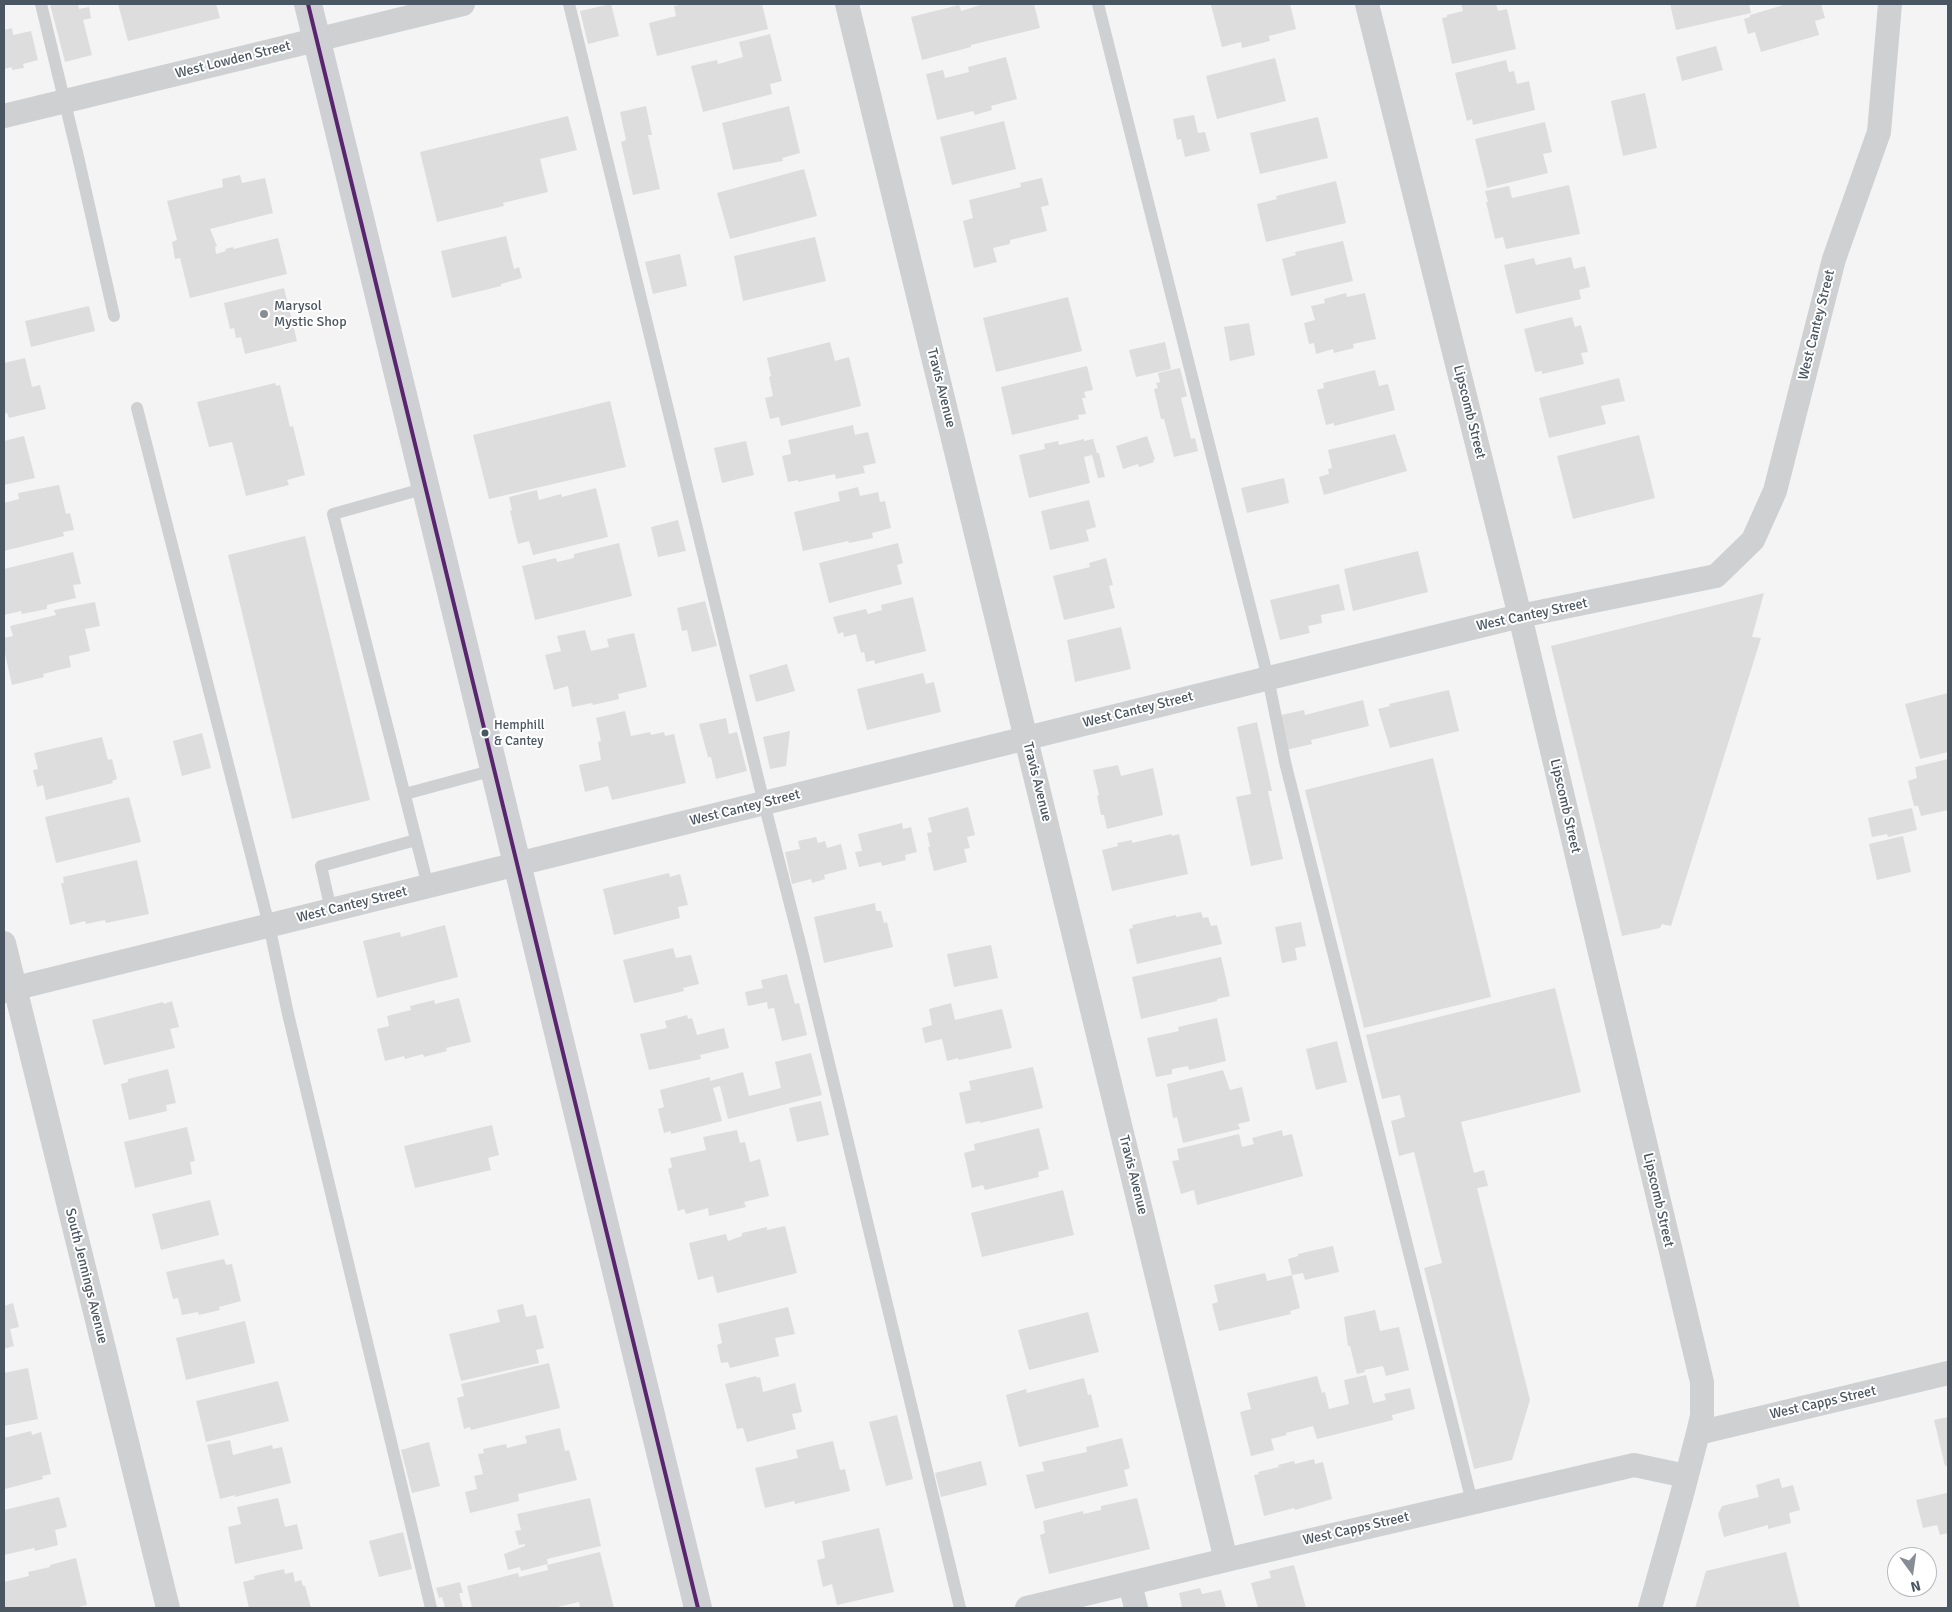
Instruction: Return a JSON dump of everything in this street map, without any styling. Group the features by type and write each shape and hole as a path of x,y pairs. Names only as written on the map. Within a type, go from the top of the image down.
{"main road":[{"path":"308,4 698,1608"}],"street":[{"name":"West Lowden Street","path":"4,116 463,4"},
{"name":"Travis Avenue","path":"847,4 1226,1560"},
{"name":"Lipscomb Street","path":"1367,4 1520,616 1702,1382 1702,1416 1698,1434 1650,1608"},
{"name":"West Cantey Street","path":"9,990 1520,616 1716,576 1753,540 1775,491 1834,259 1879,132 1890,4"},
{"name":"South Jennings Avenue","path":"4,943 9,990 168,1608"},
{"name":"West Capps Street","path":"1698,1434 1948,1373"},
{"name":"West Capps Street","path":"1027,1608 1634,1465 1686,1476"},
{"path":"1130,1583 1136,1608"}],"lane":[{"path":"41,4 114,316"},
{"path":"569,4 764,803 802,946 960,1608"},
{"path":"1098,4 1268,678 1285,762 1472,1502"},
{"path":"137,408 269,926 290,1023 431,1608"},
{"path":"426,488 333,514 428,886"},
{"path":"405,794 494,770"},
{"path":"331,910 321,866 416,840"}],"building":[{"path":"50,4 78,4 79,9 89,7 91,18 83,20 92,55 65,62"},
{"path":"118,4 216,4 220,18 128,41"},
{"path":"611,4 619,36 588,44 580,11"},
{"path":"684,4 762,4 768,29 657,56 649,23 676,16 674,6"},
{"path":"984,4 1034,4 1040,28 971,45 971,47 922,60 911,17 959,5 961,11"},
{"path":"1290,4 1296,29 1269,36 1270,41 1242,48 1241,42 1222,47 1211,5"},
{"path":"1461,4 1496,4 1498,11 1507,9 1516,49 1452,64 1442,18 1463,11"},
{"path":"1670,4 1749,4 1751,13 1676,30"},
{"path":"1787,4 1821,4 1825,18 1815,21 1819,35 1761,52 1755,32 1748,34 1744,19 1750,17 1750,15"},
{"path":"12,28 13,35 31,31 38,60 23,64 24,68 12,70 12,67 4,69 4,30"},
{"path":"770,34 782,81 770,84 772,94 703,112 691,66 717,60 718,64 743,57 739,42"},
{"path":"1716,46 1723,70 1682,81 1676,57"},
{"path":"1006,57 1017,99 991,106 992,110 975,115 973,111 937,120 926,74 943,70 945,78 969,72 968,67"},
{"path":"1275,58 1286,101 1217,119 1206,76"},
{"path":"1506,60 1509,72 1514,71 1517,84 1529,81 1535,110 1473,125 1472,119 1467,121 1455,73"},
{"path":"1645,93 1657,148 1623,156 1611,101"},
{"path":"646,106 652,135 648,135 660,189 633,195 621,142 626,140 620,112"},
{"path":"789,106 800,153 782,158 783,161 733,170 722,123"},
{"path":"1194,115 1198,133 1205,132 1210,151 1185,157 1181,139 1177,140 1173,119"},
{"path":"568,116 577,150 540,159 548,192 503,203 504,206 437,222 420,152"},
{"path":"1318,117 1328,158 1260,174 1250,133"},
{"path":"1004,121 1016,169 952,185 940,137"},
{"path":"1545,122 1552,152 1543,154 1548,173 1487,188 1475,139"},
{"path":"804,169 817,216 730,239 717,193"},
{"path":"240,175 242,183 265,178 273,213 210,229 217,246 215,247 216,254 226,251 225,249 233,247 234,249 278,238 287,274 190,298 180,258 175,259 172,242 177,240 167,201 223,187 222,179"},
{"path":"1042,178 1049,205 1041,207 1047,231 1010,240 1010,244 993,248 997,262 974,268 963,221 973,218 969,200 1021,187 1020,183"},
{"path":"1336,181 1346,223 1266,242 1257,204 1277,199 1276,196"},
{"path":"1569,185 1580,234 1506,249 1503,237 1495,239 1485,191 1509,186 1512,198"},
{"path":"506,236 514,269 519,267 522,278 501,284 501,286 452,298 441,251"},
{"path":"815,237 826,281 743,301 734,256"},
{"path":"1343,241 1353,281 1291,296 1282,259 1296,255 1295,252"},
{"path":"680,254 687,286 653,294 645,262"},
{"path":"1571,257 1574,269 1585,266 1590,287 1579,290 1581,299 1516,314 1504,265 1534,258 1536,265"},
{"path":"284,288 297,341 245,354 241,337 236,338 234,328 230,329 224,303"},
{"path":"1346,293 1347,297 1365,293 1376,339 1353,344 1354,348 1334,353 1333,349 1316,354 1314,343 1309,344 1304,323 1315,320 1311,306 1325,303 1324,299"},
{"path":"1068,297 1082,351 996,372 983,318"},
{"path":"89,306 95,331 31,347 25,321"},
{"path":"1572,317 1575,327 1581,325 1588,352 1581,353 1584,364 1542,374 1542,371 1535,372 1524,329"},
{"path":"1249,323 1255,355 1230,361 1224,327"},
{"path":"830,342 835,361 849,357 861,406 781,426 779,417 770,419 765,398 773,396 767,358"},
{"path":"1165,342 1171,369 1136,377 1129,350"},
{"path":"25,358 32,387 40,385 46,409 9,418 7,413 4,414 4,363"},
{"path":"1087,366 1093,390 1084,392 1086,398 1082,398 1086,414 1078,415 1079,419 1012,435 1001,387"},
{"path":"1180,368 1187,396 1181,398 1191,439 1195,438 1198,451 1174,457 1164,419 1161,419 1154,389 1158,388 1156,383 1160,382 1158,373"},
{"path":"1375,370 1379,386 1388,384 1395,410 1334,426 1334,423 1326,425 1317,390 1324,388 1323,383"},
{"path":"1619,378 1625,401 1601,406 1606,424 1549,438 1539,398"},
{"path":"275,383 276,386 280,385 290,427 293,426 305,475 287,480 289,485 246,496 232,442 209,447 197,402"},
{"path":"610,401 626,467 489,499 473,435"},
{"path":"853,425 855,435 868,432 876,463 863,466 865,473 836,479 835,474 798,482 798,480 788,482 782,456 791,454 788,440"},
{"path":"1395,434 1407,471 1324,495 1319,477 1329,474 1328,469 1332,468 1328,450"},
{"path":"1639,435 1655,498 1573,519 1557,456"},
{"path":"24,436 35,478 4,485 4,441"},
{"path":"1147,436 1155,459 1153,460 1154,462 1139,467 1138,464 1123,469 1116,446"},
{"path":"1084,439 1084,441 1093,439 1097,453 1099,453 1105,477 1098,478 1092,455 1084,457 1090,483 1029,498 1019,455 1045,449 1044,444 1058,441 1059,445"},
{"path":"746,441 754,475 722,483 714,448"},
{"path":"1284,478 1289,503 1247,513 1241,488"},
{"path":"59,485 66,514 70,513 74,530 63,532 64,536 4,551 4,503 19,499 18,493"},
{"path":"858,487 860,496 878,492 880,502 885,501 891,528 872,533 873,538 849,543 848,541 803,551 794,512 840,501 838,492"},
{"path":"596,488 608,537 533,555 529,541 518,544 510,511 512,510 509,497 537,490 539,500 561,494 562,497"},
{"path":"1089,500 1096,527 1086,530 1089,541 1050,550 1041,511"},
{"path":"678,520 686,551 658,557 651,527"},
{"path":"305,536 370,800 292,819 228,555"},
{"path":"619,543 632,596 535,620 522,566 556,558 557,562 574,558 574,554"},
{"path":"898,543 903,563 897,565 902,584 829,603 819,563"},
{"path":"1418,551 1428,592 1353,611 1344,569"},
{"path":"73,552 81,584 73,585 76,598 47,605 47,609 22,614 21,611 4,615 4,569"},
{"path":"1106,558 1113,585 1109,586 1115,608 1064,620 1053,576 1090,567 1089,563"},
{"path":"1339,584 1345,610 1321,615 1322,623 1308,626 1310,633 1280,640 1270,600"},
{"path":"1764,593 1752,637 1761,638 1671,926 1662,924 1660,928 1622,936 1551,646"},
{"path":"913,597 926,651 875,664 874,660 866,662 864,652 861,653 856,634 844,637 843,632 838,634 833,617 866,609 868,614 882,610 881,605"},
{"path":"705,601 717,646 692,652 687,630 682,631 677,608"},
{"path":"95,602 100,626 85,629 90,651 69,656 71,667 43,674 44,677 12,685 4,649 4,638 13,636 10,626 56,615 54,610"},
{"path":"1121,627 1131,669 1075,682 1067,640"},
{"path":"585,630 591,651 609,647 607,639 634,633 647,687 618,694 619,699 593,705 592,703 572,707 568,686 554,690 545,655 561,651 557,636"},
{"path":"787,664 795,691 756,702 749,675"},
{"path":"923,673 926,684 934,682 941,712 867,730 857,689"},
{"path":"1449,690 1459,731 1390,748 1378,709 1390,706 1389,704"},
{"path":"1948,693 1948,752 1920,759 1905,704"},
{"path":"1363,700 1369,726 1311,740 1312,744 1286,750 1281,715 1304,710 1305,715"},
{"path":"625,711 631,736 650,732 651,735 664,732 665,736 674,734 686,783 612,800 608,786 585,792 579,765 601,760 598,742 601,741 596,718"},
{"path":"726,718 729,734 737,732 747,771 716,779 711,757 708,757 699,724"},
{"path":"1257,722 1272,791 1268,791 1283,859 1251,866 1236,797 1251,794 1237,727"},
{"path":"790,731 786,766 770,769 763,737"},
{"path":"202,733 211,768 182,776 173,741"},
{"path":"102,737 108,760 112,759 117,779 112,781 113,783 46,800 43,785 37,787 33,770 38,769 34,753"},
{"path":"1433,758 1491,997 1364,1028 1305,790"},
{"path":"1948,759 1948,810 1921,816 1918,806 1914,806 1908,781 1917,778 1915,767"},
{"path":"1118,765 1121,776 1153,768 1163,815 1107,829 1104,815 1101,815 1097,796 1099,795 1093,770"},
{"path":"129,797 141,842 56,863 45,817"},
{"path":"968,807 975,835 967,837 970,848 964,849 967,862 934,871 928,847 930,847 927,833 932,832 928,818"},
{"path":"1912,808 1917,830 1888,837 1887,834 1872,837 1868,818"},
{"path":"902,823 903,829 911,827 917,852 905,855 906,860 882,866 881,862 859,867 855,852 862,851 858,834"},
{"path":"1171,834 1172,836 1179,834 1188,874 1112,891 1102,850 1118,846 1117,843 1132,840 1132,843"},
{"path":"1903,836 1911,872 1877,880 1869,844"},
{"path":"816,837 818,843 825,841 827,848 841,844 847,869 824,875 825,879 812,883 811,879 792,884 785,852 800,849 798,841"},
{"path":"137,860 149,914 106,923 105,920 86,924 85,921 70,925 61,883 64,883 63,877"},
{"path":"669,873 670,877 680,874 688,905 678,907 680,918 614,935 603,889"},
{"path":"875,903 876,911 881,911 884,923 887,922 893,947 824,963 814,917"},
{"path":"1201,912 1203,918 1208,917 1211,926 1217,925 1222,944 1137,964 1129,929 1133,928 1132,925 1176,915 1176,917"},
{"path":"1301,922 1306,946 1295,948 1297,960 1282,963 1275,927"},
{"path":"445,925 458,977 377,998 363,941 400,932 401,937"},
{"path":"991,945 998,978 954,987 947,954"},
{"path":"673,948 676,958 691,955 699,984 683,988 684,991 634,1003 623,960"},
{"path":"1221,957 1230,996 1217,999 1217,1001 1141,1019 1132,977"},
{"path":"787,974 795,1004 799,1003 807,1035 782,1041 774,1008 768,1009 767,1002 748,1006 745,992 763,988 761,980"},
{"path":"1555,988 1581,1092 1461,1122 1474,1173 1484,1170 1488,1186 1477,1188 1530,1400 1512,1460 1474,1469 1424,1268 1442,1263 1414,1152 1399,1156 1391,1121 1405,1117 1400,1095 1382,1099 1366,1035"},
{"path":"459,998 471,1042 446,1048 447,1051 424,1057 423,1054 405,1059 404,1056 385,1061 377,1029 389,1026 387,1016 411,1010 410,1006 434,1000 435,1004"},
{"path":"172,1001 179,1027 170,1029 175,1048 104,1065 92,1020"},
{"path":"951,1003 955,1020 1002,1009 1012,1048 947,1061 942,1039 925,1043 922,1028 932,1025 929,1009"},
{"path":"687,1015 688,1019 692,1018 697,1035 724,1028 729,1048 700,1055 701,1059 649,1070 640,1034 667,1028 665,1021"},
{"path":"1217,1018 1226,1061 1189,1070 1188,1066 1172,1069 1172,1074 1156,1077 1147,1038 1179,1031 1178,1027"},
{"path":"1337,1041 1347,1082 1316,1090 1306,1049"},
{"path":"811,1053 822,1095 728,1119 720,1086 713,1088 722,1121 671,1134 671,1131 664,1133 658,1109 664,1107 660,1090 710,1077 710,1081 743,1072 749,1096 781,1088 775,1062"},
{"path":"1033,1067 1043,1108 980,1123 980,1121 966,1124 959,1093 971,1090 969,1081"},
{"path":"168,1069 176,1103 166,1105 167,1111 129,1120 121,1084 128,1082 128,1079"},
{"path":"1223,1070 1230,1090 1242,1087 1250,1121 1238,1124 1240,1129 1183,1143 1177,1117 1173,1118 1167,1084"},
{"path":"821,1101 829,1135 797,1142 789,1108"},
{"path":"492,1125 499,1155 488,1158 491,1170 415,1188 404,1146"},
{"path":"187,1127 195,1161 190,1162 192,1174 135,1188 124,1142"},
{"path":"1039,1128 1049,1169 1038,1172 1039,1177 985,1190 983,1185 972,1188 964,1153 975,1150 974,1144"},
{"path":"737,1130 740,1143 745,1142 750,1162 760,1159 769,1196 744,1202 746,1207 709,1216 708,1208 686,1214 684,1209 678,1211 668,1169 672,1167 670,1158 706,1150 703,1137"},
{"path":"1282,1130 1283,1136 1292,1134 1303,1176 1197,1205 1194,1190 1181,1194 1172,1161 1179,1160 1177,1149 1239,1134 1242,1147 1254,1144 1252,1138"},
{"path":"1063,1190 1074,1235 982,1257 971,1213"},
{"path":"210,1200 219,1235 161,1250 152,1214"},
{"path":"785,1226 797,1273 717,1293 713,1276 698,1280 689,1243 726,1234 728,1241 742,1236 742,1233 767,1227 767,1230"},
{"path":"1333,1246 1339,1272 1305,1280 1303,1273 1292,1275 1288,1259 1298,1256 1298,1254"},
{"path":"224,1259 226,1265 232,1264 241,1301 219,1307 220,1310 199,1315 198,1312 182,1315 178,1298 173,1299 166,1272"},
{"path":"1265,1273 1267,1281 1292,1275 1300,1308 1290,1311 1291,1314 1219,1331 1212,1304 1218,1302 1214,1285"},
{"path":"13,1303 19,1327 10,1329 14,1346 4,1349 4,1306"},
{"path":"523,1304 526,1317 536,1315 544,1348 536,1350 539,1363 461,1381 449,1334 500,1322 497,1310"},
{"path":"788,1307 795,1334 775,1338 779,1356 730,1368 728,1362 721,1363 717,1345 722,1343 718,1324"},
{"path":"1375,1310 1380,1331 1399,1327 1409,1370 1386,1376 1383,1366 1364,1370 1365,1372 1357,1374 1350,1346 1348,1346 1344,1317"},
{"path":"1088,1312 1099,1352 1029,1370 1018,1330"},
{"path":"245,1321 255,1363 186,1380 176,1338"},
{"path":"549,1363 560,1408 471,1430 470,1427 464,1429 457,1398 464,1396 461,1384"},
{"path":"28,1368 38,1419 4,1426 4,1373"},
{"path":"1366,1375 1373,1403 1386,1400 1384,1394 1410,1388 1415,1409 1392,1415 1393,1420 1317,1439 1313,1426 1286,1433 1287,1435 1271,1439 1274,1450 1251,1456 1240,1412 1251,1409 1247,1393 1317,1376 1322,1393 1325,1392 1329,1409 1349,1404 1344,1380"},
{"path":"756,1376 757,1378 760,1377 763,1392 795,1383 802,1412 792,1414 796,1429 747,1442 743,1428 737,1429 725,1384"},
{"path":"1084,1378 1088,1395 1091,1394 1099,1427 1019,1447 1006,1395 1026,1389 1027,1393"},
{"path":"278,1381 289,1421 206,1442 196,1401"},
{"path":"897,1415 913,1479 886,1486 869,1422"},
{"path":"1948,1417 1948,1465 1945,1466 1934,1420"},
{"path":"560,1428 565,1451 569,1450 577,1480 518,1494 519,1501 470,1513 465,1492 477,1489 474,1476 483,1474 478,1454 484,1453 483,1449 506,1444 507,1448 527,1443 525,1436"},
{"path":"31,1431 32,1435 41,1432 51,1474 42,1476 43,1479 5,1489 4,1438"},
{"path":"1122,1438 1130,1468 1124,1470 1128,1486 1035,1509 1026,1475 1044,1471 1042,1462 1087,1452 1086,1447"},
{"path":"230,1440 233,1455 272,1445 273,1449 282,1447 291,1483 220,1499 207,1445"},
{"path":"833,1441 840,1470 845,1469 850,1491 795,1504 794,1501 765,1508 755,1468 798,1458 796,1450"},
{"path":"429,1442 440,1486 412,1493 401,1450"},
{"path":"1314,1459 1315,1464 1323,1462 1332,1499 1295,1510 1294,1508 1264,1516 1254,1475 1259,1474 1258,1472 1279,1467 1278,1465 1294,1461 1295,1464"},
{"path":"981,1461 987,1485 941,1497 935,1473"},
{"path":"1779,1478 1782,1488 1793,1485 1800,1510 1789,1513 1791,1523 1768,1529 1768,1525 1724,1537 1718,1514 1722,1506 1759,1497 1756,1485"},
{"path":"1947,1493 1948,1533 1940,1535 1937,1525 1923,1528 1916,1500"},
{"path":"59,1497 67,1527 55,1530 58,1545 35,1551 34,1548 4,1555 4,1510"},
{"path":"278,1498 285,1527 297,1524 303,1549 235,1564 228,1527 241,1524 237,1507"},
{"path":"590,1498 601,1546 547,1559 548,1564 521,1571 520,1567 508,1570 504,1554 525,1546 525,1544 519,1545 515,1531 521,1530 517,1514"},
{"path":"1137,1498 1150,1549 1049,1574 1040,1535 1045,1533 1043,1521 1083,1511 1083,1514 1101,1510 1101,1506"},
{"path":"879,1528 894,1592 837,1605 832,1584 823,1587 817,1560 825,1558 822,1541"},
{"path":"403,1532 412,1569 379,1577 369,1541"},
{"path":"600,1552 614,1608 580,1608 579,1602 553,1608 472,1608 467,1586 518,1573 519,1577 548,1570 547,1565"},
{"path":"1786,1552 1800,1608 1695,1608 1706,1571"},
{"path":"76,1558 87,1605 74,1608 4,1608 4,1582 29,1576 28,1572"},
{"path":"1294,1565 1306,1608 1258,1608 1251,1583 1271,1578 1269,1571"},
{"path":"284,1569 285,1574 293,1572 295,1582 301,1580 303,1586 305,1586 311,1608 249,1608 243,1582 255,1579 254,1576"},
{"path":"460,1582 463,1593 459,1593 463,1608 445,1608 442,1597 439,1598 436,1588"},
{"path":"1200,1588 1202,1594 1221,1590 1226,1608 1182,1608 1179,1593"}],"transit line":[{"path":"308,4 698,1608"}],"place":[{"name":"Marysol Mystic Shop","path":"264,314"},
{"name":"Hemphill & Cantey","path":"485,733"}]}
